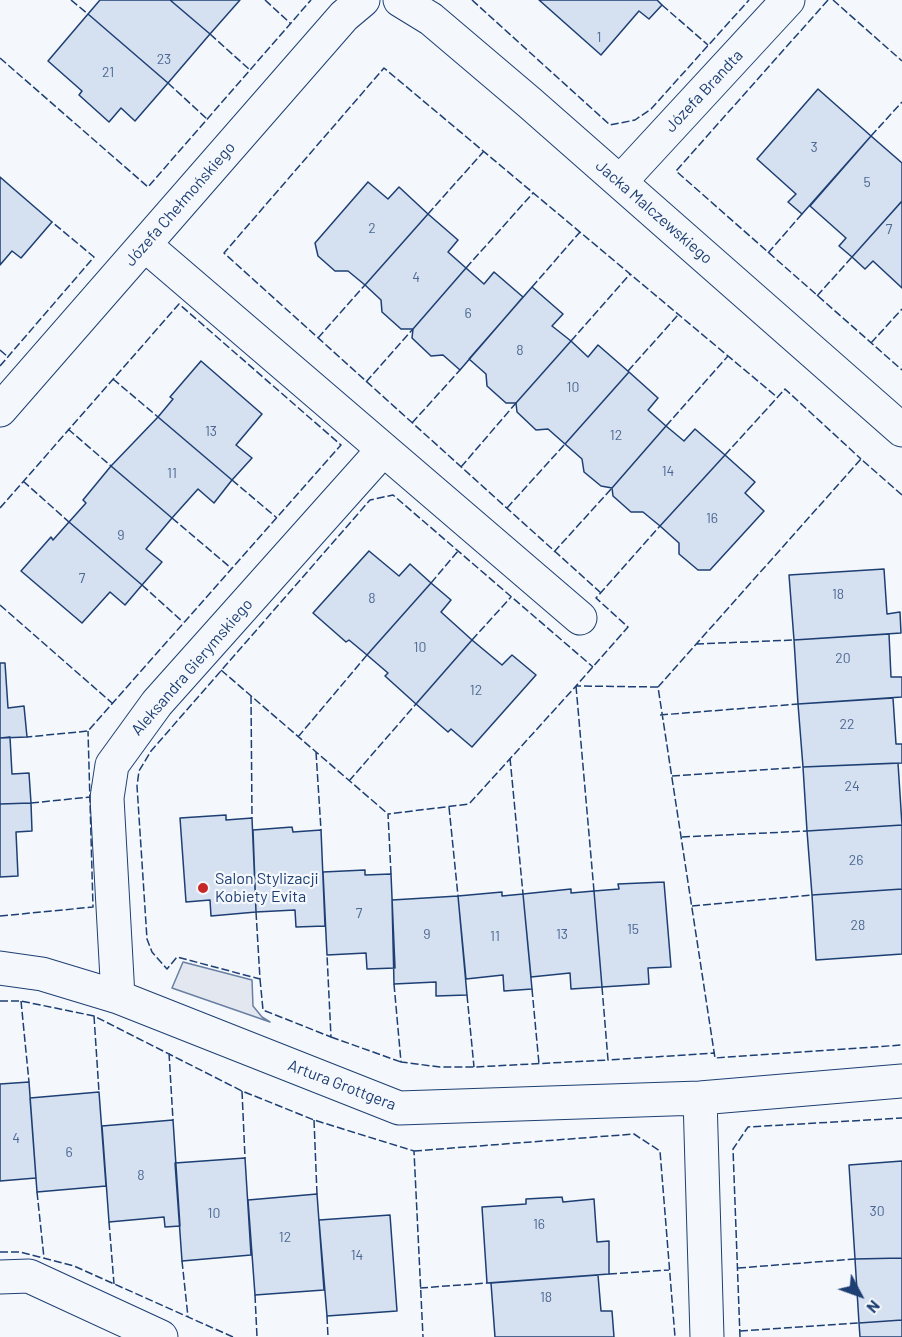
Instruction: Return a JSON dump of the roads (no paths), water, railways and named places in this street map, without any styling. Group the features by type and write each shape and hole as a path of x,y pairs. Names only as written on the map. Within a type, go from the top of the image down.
{"street":[{"name":"Józefa Chełmońskiego","path":"0,410 344,16 363,0"},
{"name":"Jacka Malczewskiego","path":"400,0 431,19 902,430"},
{"name":"Józefa Brandta","path":"620,182 788,0"},
{"path":"145,244 382,451 580,618"},
{"name":"Aleksandra Gierymskiego","path":"118,997 107,798 112,765 157,703 382,451"},
{"name":"Artura Grottgera","path":"0,969 42,974 118,997 399,1108 700,1098 902,1081"},
{"path":"700,1098 707,1337"},
{"path":"0,1277 29,1276 161,1337"}],"place":[{"name":"Salon Stylizacji Kobiety Evita","path":"203,888"}]}
